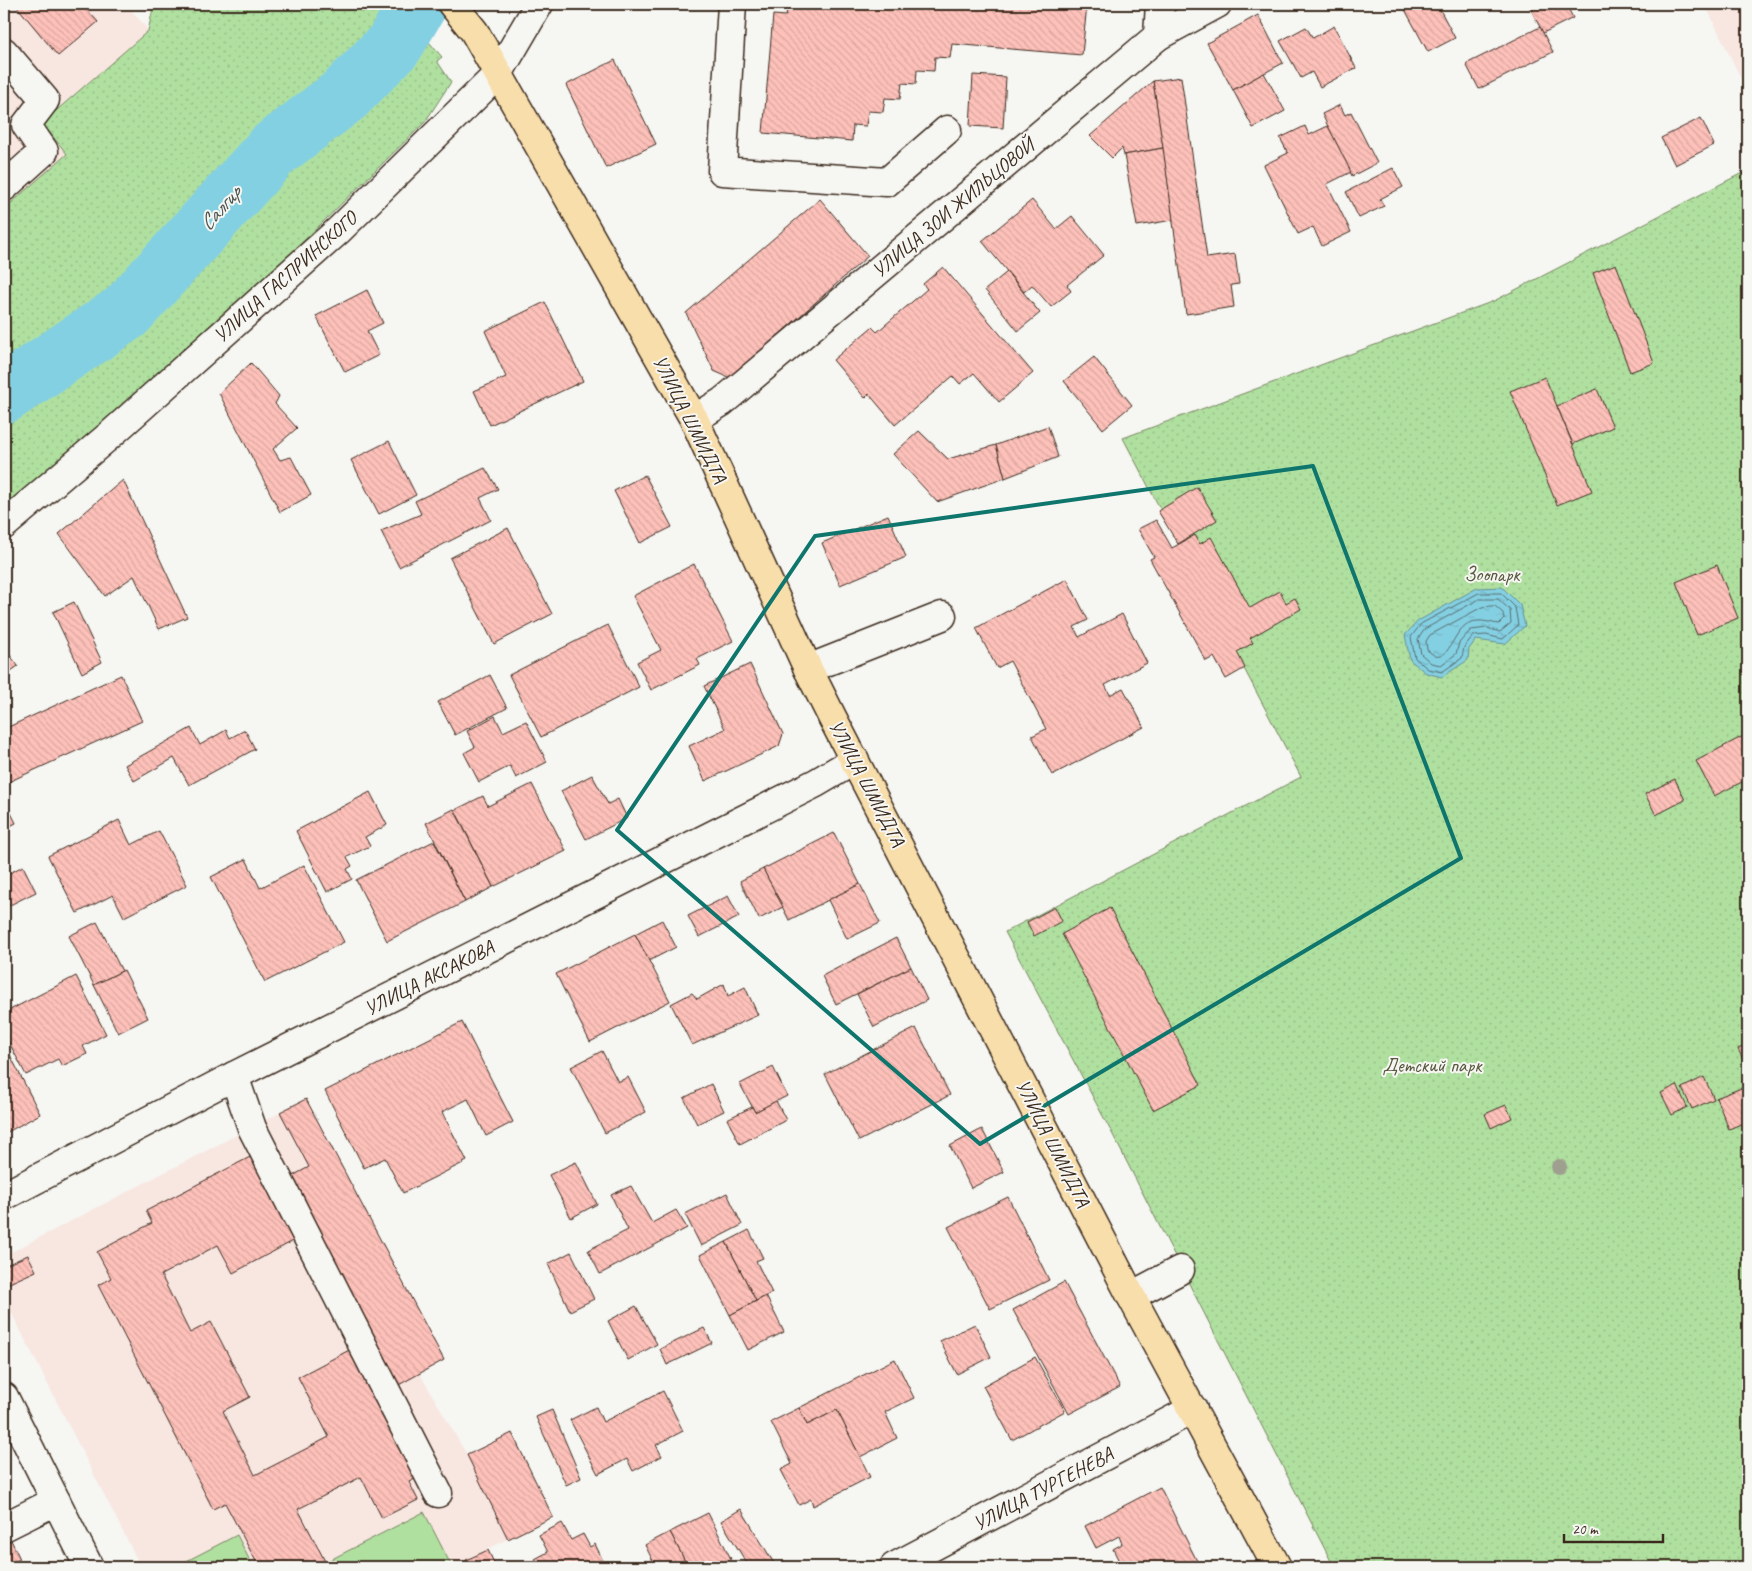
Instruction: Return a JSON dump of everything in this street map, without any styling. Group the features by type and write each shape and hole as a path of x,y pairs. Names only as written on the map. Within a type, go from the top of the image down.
{"main road":[{"name":"УЛИЦА ШМИДТА","path":"452,4 474,31 694,419 808,669 854,760 880,806 1131,1296 1276,1567"}],"street":[{"name":"УЛИЦА ГАСПРИНСКОГО","path":"4,525 110,435 339,230 498,74 539,4"},
{"path":"732,4 722,171 888,182 947,130"},
{"path":"1158,36 1160,4"},
{"name":"УЛИЦА ЗОИ ЖИЛЬЦОВОЙ","path":"694,419 722,402 1158,36 1217,4"},
{"path":"4,52 45,100 26,125 44,151 4,187"},
{"path":"808,669 942,616"},
{"name":"УЛИЦА АКСАКОВА","path":"4,1196 234,1076 816,783 854,760"},
{"path":"234,1076 252,1128 438,1493"},
{"path":"1131,1296 1180,1270"},
{"path":"4,1397 89,1567"},
{"name":"УЛИЦА ТУРГЕНЕВА","path":"894,1567 1193,1410"},
{"path":"4,1527 56,1501"}],"highlighted area":[{"path":"1313,466 1461,858 980,1144 617,830 815,536"}],"shaded area":[{"path":"4,4 126,4 149,31 42,123 67,154 4,209"},
{"path":"1705,4 1748,4 1748,93"},
{"path":"306,1099 444,1360 420,1374 467,1455 508,1539 466,1560 470,1567 141,1567 4,1298 4,1256"}],"green space":[{"path":"154,4 396,4 442,57 437,61 451,82 425,122 271,273 4,513 4,209 67,154 42,123 148,31"},
{"name":"Детский парк","path":"1748,170 1748,1567 1334,1567 1112,1133 1005,932 1301,777 1123,438 1494,301"},
{"path":"424,1512 452,1567 334,1567 330,1560"},
{"path":"237,1535 253,1567 175,1567"}],"water":[{"path":"1502,587 1520,605 1525,626 1505,644 1476,640 1469,649 1468,660 1442,677 1426,673 1410,660 1405,635 1418,621 1477,588"}],"building":[{"path":"15,4 82,4 98,22 58,56"},
{"path":"788,4 1087,4 1082,55 952,44 950,58 935,57 934,71 917,70 916,84 902,83 900,99 885,98 883,112 868,111 866,126 853,125 852,141 763,133 773,15 786,16"},
{"path":"1402,4 1437,4 1455,38 1428,52"},
{"path":"1528,4 1566,4 1573,18 1543,33"},
{"path":"1258,15 1283,63 1233,90 1207,43"},
{"path":"1334,26 1356,68 1320,87 1312,72 1301,78 1280,41 1306,27 1313,38"},
{"path":"1540,27 1553,52 1479,89 1466,64"},
{"path":"615,60 656,144 606,168 566,85"},
{"path":"1264,73 1285,111 1253,128 1233,90"},
{"path":"973,75 1006,77 1003,128 970,126"},
{"path":"1181,77 1207,258 1235,254 1239,284 1231,285 1234,307 1186,314 1153,81"},
{"path":"1153,81 1163,148 1124,155 1122,148 1112,158 1090,136"},
{"path":"1340,105 1345,115 1351,112 1377,163 1352,176 1322,114"},
{"path":"1701,118 1714,145 1675,165 1661,138"},
{"path":"1305,126 1309,135 1328,126 1351,172 1327,184 1351,232 1322,246 1313,227 1298,234 1264,165 1288,153 1280,138"},
{"path":"1163,148 1173,220 1137,226 1124,155"},
{"path":"4,152 12,161 4,168"},
{"path":"1393,168 1403,187 1380,199 1384,206 1359,218 1346,192"},
{"path":"820,199 868,256 730,378 714,371 686,313"},
{"path":"1032,200 1056,229 1072,216 1104,255 1067,285 1071,291 1051,307 1032,285 1024,292 982,241"},
{"path":"1616,264 1654,363 1630,372 1593,273"},
{"path":"943,267 1033,373 999,402 974,373 960,384 953,376 895,425 869,394 865,398 833,360 872,327 877,332 927,289 923,284"},
{"path":"1007,272 1040,313 1018,331 985,290"},
{"path":"367,290 383,323 367,331 379,355 345,372 316,316"},
{"path":"545,302 583,381 490,425 474,391 506,377 485,331"},
{"path":"1094,357 1132,405 1103,429 1064,381"},
{"path":"251,363 279,396 275,404 297,428 273,449 280,460 291,457 311,495 280,512 219,393"},
{"path":"1545,377 1592,491 1557,505 1510,391"},
{"path":"1597,389 1613,427 1573,444 1557,406"},
{"path":"1048,426 1058,457 1005,478 996,445"},
{"path":"919,431 948,459 996,445 1005,478 937,502 893,454"},
{"path":"389,441 416,495 379,514 351,460"},
{"path":"485,468 498,489 480,498 491,520 399,567 381,531 421,514 415,501"},
{"path":"645,475 672,527 640,543 614,491"},
{"path":"123,480 187,617 159,629 134,576 105,596 59,534"},
{"path":"1197,487 1217,520 1178,544 1158,511"},
{"path":"888,515 906,557 840,585 822,543"},
{"path":"1156,520 1172,548 1195,535 1200,544 1211,537 1250,608 1280,591 1286,603 1295,598 1301,609 1250,638 1253,643 1237,652 1245,668 1226,679 1214,657 1206,661 1150,559 1154,557 1138,529"},
{"path":"508,528 552,614 494,644 450,558"},
{"path":"694,564 733,641 697,659 700,665 651,690 637,662 661,650 633,596"},
{"path":"1717,565 1738,618 1697,635 1676,582"},
{"path":"1067,579 1088,620 1074,627 1079,637 1122,614 1147,663 1105,685 1110,695 1123,688 1144,727 1052,775 1032,736 1046,729 1010,661 997,668 976,628"},
{"path":"74,602 102,662 82,673 53,612"},
{"path":"608,625 639,687 541,737 509,675"},
{"path":"4,647 18,666 4,676"},
{"path":"750,664 783,734 779,746 705,781 689,746 725,729 704,686"},
{"path":"121,675 142,721 4,784 4,729"},
{"path":"490,675 507,708 455,735 438,702"},
{"path":"495,716 503,732 526,721 547,762 516,778 510,766 479,782 464,753 475,747 467,731"},
{"path":"191,728 200,745 226,730 230,738 245,730 255,749 189,785 174,758 134,781 125,765"},
{"path":"1747,734 1748,779 1714,796 1696,761"},
{"path":"592,775 608,804 618,799 627,818 586,839 561,791"},
{"path":"1675,779 1685,800 1656,815 1645,794"},
{"path":"532,784 566,851 493,887 455,810 483,796 488,806"},
{"path":"370,792 387,825 365,837 370,846 347,857 352,866 347,869 352,879 327,892 296,831"},
{"path":"4,799 16,823 4,829"},
{"path":"454,809 493,887 465,902 426,823"},
{"path":"119,820 131,845 159,831 187,885 124,917 113,895 77,913 48,856"},
{"path":"834,833 860,884 789,920 763,869"},
{"path":"434,841 465,902 387,941 356,880"},
{"path":"246,859 260,888 304,865 344,942 265,982 211,877"},
{"path":"23,866 36,892 4,908 4,876"},
{"path":"763,869 783,907 759,919 740,881"},
{"path":"860,884 880,923 847,939 828,900"},
{"path":"728,896 739,917 699,937 688,916"},
{"path":"1055,907 1062,921 1034,936 1027,922"},
{"path":"1110,908 1201,1085 1153,1110 1062,934"},
{"path":"662,920 676,947 649,961 635,934"},
{"path":"97,922 122,971 94,985 69,936"},
{"path":"635,934 670,1001 590,1042 556,974"},
{"path":"896,938 911,967 836,1004 822,976"},
{"path":"911,967 927,1000 874,1027 857,994"},
{"path":"124,970 148,1018 118,1033 94,985"},
{"path":"76,976 106,1034 83,1046 87,1054 62,1066 58,1059 26,1075 4,1033 4,1013"},
{"path":"724,984 728,996 745,987 758,1015 692,1045 671,1004 692,993 697,999"},
{"path":"462,1022 513,1122 486,1136 468,1099 442,1112 467,1161 403,1193 385,1158 364,1168 325,1091"},
{"path":"916,1028 950,1095 859,1141 825,1074"},
{"path":"4,1043 40,1114 4,1134"},
{"path":"1748,1045 1748,1070 1738,1049"},
{"path":"602,1051 618,1082 628,1077 646,1112 605,1133 571,1067"},
{"path":"773,1067 787,1096 755,1112 740,1084"},
{"path":"1704,1077 1714,1099 1692,1109 1682,1088"},
{"path":"711,1084 724,1111 697,1124 684,1098"},
{"path":"1677,1085 1687,1107 1672,1115 1661,1093"},
{"path":"1744,1087 1748,1099 1748,1121 1729,1129 1716,1098"},
{"path":"306,1099 444,1360 395,1387 285,1180 309,1167 280,1112"},
{"path":"776,1101 786,1120 740,1144 727,1119 752,1107 755,1112"},
{"path":"1506,1105 1512,1118 1491,1128 1485,1114"},
{"path":"982,1129 1004,1172 971,1188 950,1146"},
{"path":"252,1156 295,1240 233,1273 218,1245 161,1275 190,1333 211,1322 250,1397 223,1411 255,1475 329,1437 298,1377 355,1347 421,1476 409,1482 418,1500 382,1518 361,1477 298,1509 328,1567 259,1567 225,1503 213,1509 98,1285 111,1278 97,1252 152,1223 146,1211"},
{"path":"576,1162 597,1204 571,1218 549,1175"},
{"path":"631,1186 652,1223 676,1210 687,1228 600,1274 588,1250 628,1230 611,1195"},
{"path":"727,1193 742,1225 701,1246 685,1214"},
{"path":"1008,1197 1049,1280 990,1309 948,1227"},
{"path":"749,1230 763,1258 756,1261 772,1293 756,1301 726,1242"},
{"path":"726,1242 756,1301 730,1315 700,1255"},
{"path":"571,1252 594,1299 570,1311 548,1264"},
{"path":"28,1255 36,1271 5,1285 4,1266"},
{"path":"1064,1282 1120,1387 1069,1414 1013,1310"},
{"path":"766,1296 784,1332 748,1350 730,1315"},
{"path":"636,1306 657,1344 628,1360 608,1321"},
{"path":"975,1324 991,1357 957,1374 940,1341"},
{"path":"704,1328 712,1343 667,1365 660,1349"},
{"path":"1035,1357 1065,1411 1012,1440 983,1386"},
{"path":"895,1359 914,1398 885,1412 897,1438 860,1457 837,1410 807,1425 799,1408"},
{"path":"663,1391 683,1431 656,1445 662,1456 633,1471 627,1459 598,1474 570,1420 596,1407 603,1422"},
{"path":"799,1408 807,1425 837,1410 870,1477 813,1506 811,1499 799,1505 781,1470 792,1464 771,1422"},
{"path":"552,1410 581,1478 566,1485 536,1417"},
{"path":"512,1433 553,1517 508,1539 467,1455"},
{"path":"1160,1487 1200,1567 1136,1567 1135,1565 1122,1567 1113,1549 1122,1544 1119,1536 1096,1548 1085,1526"},
{"path":"741,1509 775,1565 771,1567 749,1567 721,1521"},
{"path":"708,1513 731,1559 714,1567 688,1567 670,1532"},
{"path":"562,1523 571,1540 583,1534 590,1547 595,1544 606,1567 539,1567 535,1559 548,1552 539,1535"},
{"path":"670,1532 688,1567 656,1567 645,1545"},
{"path":"11,1540 20,1559 4,1567 4,1544"},
{"path":"488,1550 496,1567 470,1567 466,1560"}],"waterway":[{"name":"Салгир","path":"4,394 126,312 273,150 345,95 394,45 418,4"}],"park label":[{"name":"Зоопарк","path":"1492,574"}]}
